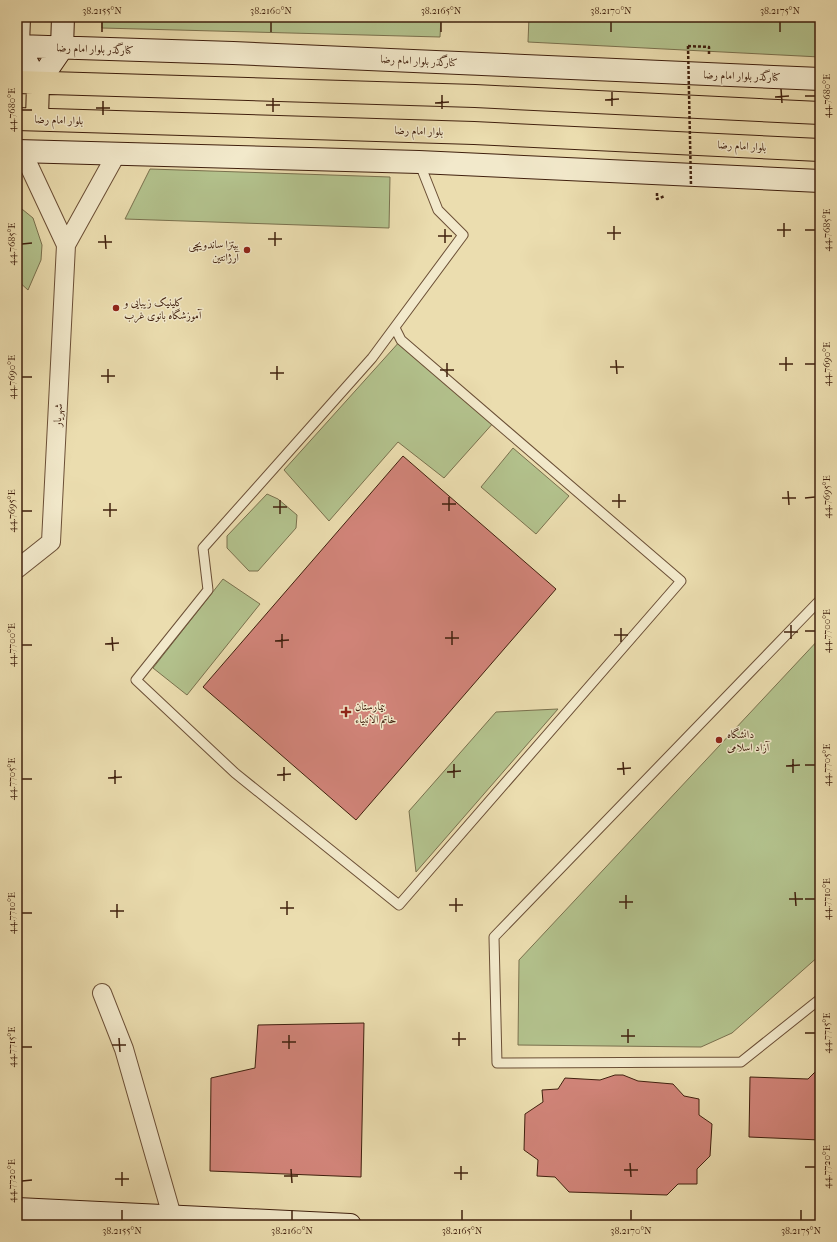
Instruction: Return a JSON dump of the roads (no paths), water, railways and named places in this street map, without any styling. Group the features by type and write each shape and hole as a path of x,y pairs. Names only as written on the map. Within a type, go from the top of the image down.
{"main road":[{"path":"27,119 27,83 467,95 820,112"},
{"name":"بلوار امام رضا","path":"27,119 474,133 820,150"}],"street":[{"path":"19,17 17,46 27,83 62,48 63,17"},
{"name":"کنارگذر بلوار امام رضا","path":"17,46 241,53 820,79"},
{"path":"20,151 419,162 820,181"},
{"name":"شهریار","path":"20,151 66,245"},
{"name":"شهریار","path":"17,570 51,542 66,245 117,153"},
{"path":"102,993 124,1049 172,1221"},
{"path":"17,1209 172,1221 338,1225"}],"lane":[{"path":"395,328 401,340 681,581 399,906 236,773 136,680 208,590 203,548 372,358 463,235 438,210 419,162"},
{"path":"820,600 494,937 497,1063 741,1062 820,999"}],"place":[{"name":"پیتزا ساندویچی آرژانتین","path":"247,250"},
{"name":"کلینیک زیبایی و آموزشگاه بانوی غرب","path":"116,308"},
{"name":"بیمارستان خاتم الانبیاء","path":"346,712"},
{"name":"دانشگاه آزاد اسلامی","path":"719,740"}]}
